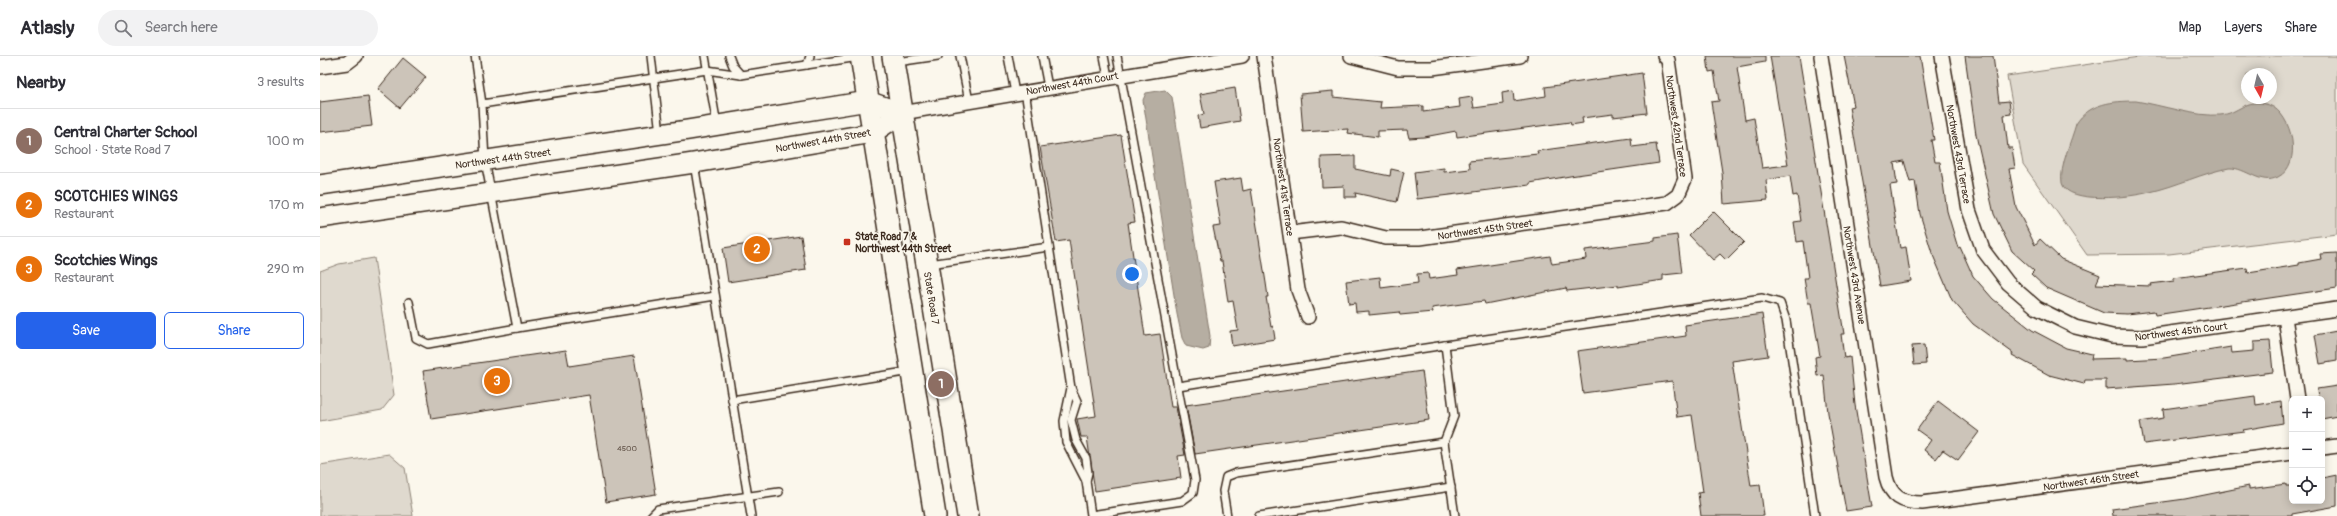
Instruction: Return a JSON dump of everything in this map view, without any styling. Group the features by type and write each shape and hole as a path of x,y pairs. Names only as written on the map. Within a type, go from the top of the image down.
{"main road":[{"path":"861,56 872,133 935,516"},
{"name":"State Road 7","path":"894,59 968,516"}],"street":[{"path":"320,67 347,63 356,56"},
{"name":"Northwest 44th Court","path":"902,112 1242,56"},
{"name":"Northwest 41st Terrace","path":"1264,56 1298,290 1308,317"},
{"path":"1351,56 1398,68 1431,62 1520,56"},
{"name":"Northwest 42nd Terrace","path":"1664,56 1668,60 1685,180 1678,195"},
{"name":"Northwest 43rd Avenue","path":"1821,56 1886,477 1892,494"},
{"name":"Northwest 43rd Terrace","path":"1942,56 1969,210 1983,250"},
{"name":"Northwest 44th Street","path":"320,185 660,135 868,101 902,112"},
{"name":"Northwest 44th Street","path":"320,218 694,163 872,133 902,112"},
{"name":"Northwest 45th Street","path":"1290,233 1342,227 1386,238 1420,238 1666,203 1678,195"},
{"name":"Northwest 45th Court","path":"1983,250 2008,283 2037,308 2075,327 2112,336 2142,337 2337,309"},
{"path":"2285,317 2297,396"},
{"path":"2325,448 2337,446"},
{"name":"Northwest 46th Street","path":"1892,494 1904,501 1922,503 2289,453"}],"lane":[{"path":"475,56 482,104 485,161 517,328"},
{"path":"651,56 660,135"},
{"path":"705,56 717,126"},
{"path":"729,56 733,66 741,75"},
{"path":"807,65 810,56"},
{"path":"482,104 707,70 741,75 861,56"},
{"path":"894,59 938,56"},
{"path":"960,56 969,101"},
{"path":"1008,56 1020,92 1049,247 1071,388 1077,401 1071,420 1076,440 1086,458 1088,473 1086,481"},
{"path":"1042,56 1048,87"},
{"path":"1071,388 1064,421 1066,442 1086,481 1092,516 1182,501 1192,493 1195,480 1178,386 1114,76 1104,56"},
{"path":"1114,76 1117,56"},
{"path":"694,163 751,516"},
{"path":"927,264 1049,247"},
{"path":"409,302 416,338 428,344 715,296"},
{"path":"1178,386 1762,298 1780,303 1786,320 1815,516"},
{"path":"1445,345 1454,416 1444,442 1455,516"},
{"path":"732,400 911,371"},
{"path":"1227,516 1223,491 1226,477 1236,473 1444,442"},
{"path":"1259,516 1451,487"},
{"path":"651,516 658,509 779,492"}],"shaded area":[{"path":"2146,56 2337,56 2337,234 2169,254 2087,255 2023,164 2007,76"},
{"path":"1165,90 1172,97 1210,336 1209,348 1203,350 1186,346 1182,338 1143,100 1146,93"},
{"path":"2136,101 2189,113 2211,115 2227,114 2248,104 2269,105 2277,110 2284,118 2289,129 2292,140 2291,162 2286,171 2278,177 2271,179 2259,178 2235,168 2229,168 2160,189 2130,196 2102,198 2088,197 2075,194 2067,190 2062,183 2062,170 2076,124 2081,117 2095,107 2119,102"},
{"path":"374,258 394,395 382,410 320,421 320,271 339,264"},
{"path":"389,454 405,468 413,516 320,516 320,465"}],"building":[{"path":"1707,56 1765,56 1765,62 1737,67 1745,120 1754,118 1762,168 1788,165 1770,56 1799,56 1844,334 1841,334 1844,358 1850,357 1855,405 1872,507 1846,511 1828,413 1824,375 1817,376 1815,357 1820,356 1811,303 1808,303 1804,278 1808,278 1803,241 1797,242 1794,222 1801,221 1797,195 1793,196 1790,176 1766,180 1768,200 1724,204 1722,172 1711,102 1719,101 1714,71 1709,72"},
{"path":"1844,56 1920,56 1934,140 1931,140 1935,162 1940,162 1947,211 1958,248 1960,247 1973,276 1993,299 2032,330 2066,348 2092,354 2091,359 2127,358 2127,360 2164,358 2231,347 2232,353 2254,351 2254,342 2270,341 2273,372 2174,384 2106,389 2106,380 2085,380 2084,384 2049,375 2012,355 2013,353 1973,324 1952,300 1932,253 1920,214 1915,181 1910,182 1904,161 1894,163 1897,184 1890,185 1900,248 1906,247 1911,281 1880,286 1849,107 1854,106"},
{"path":"1965,56 1993,56 1999,102 2009,101 2011,114 2004,115 2008,148 2012,148 2015,168 2009,169 2016,207 2035,245 2040,239 2061,259 2100,275 2096,284 2151,286 2150,284 2174,281 2174,278 2247,268 2248,273 2299,265 2299,263 2321,259 2320,254 2337,253 2337,288 2155,315 2154,311 2127,314 2104,313 2046,288 2031,274 2034,271 2012,251 1994,214 1976,135"},
{"path":"403,58 426,77 400,108 378,89"},
{"path":"1642,73 1647,113 1613,117 1613,114 1582,118 1583,123 1571,125 1570,122 1457,137 1456,131 1424,137 1409,138 1407,130 1378,131 1378,137 1347,133 1348,129 1303,132 1300,94 1333,91 1333,97 1381,102 1380,108 1423,106 1423,112 1460,107 1459,99 1472,97 1474,108 1503,104 1502,93 1513,91 1514,101 1546,96 1545,87"},
{"path":"1235,88 1240,121 1200,128 1198,116 1204,114 1200,94"},
{"path":"368,96 372,126 320,132 320,102"},
{"path":"1121,135 1135,222 1128,223 1145,336 1160,334 1171,407 1176,407 1185,455 1178,456 1181,478 1095,491 1087,437 1081,437 1077,419 1096,416 1069,240 1056,242 1040,147"},
{"path":"1631,138 1632,147 1656,144 1659,163 1570,176 1530,183 1530,185 1417,199 1414,172 1444,168 1444,172 1470,169 1469,161 1538,154 1537,151"},
{"path":"1355,156 1355,169 1390,176 1391,169 1404,172 1397,202 1355,193 1356,197 1344,197 1344,186 1322,187 1321,157"},
{"path":"1241,178 1243,191 1251,189 1268,297 1266,297 1271,327 1273,326 1275,339 1232,346 1230,331 1238,330 1233,301 1228,302 1222,261 1220,261 1213,227 1221,226 1214,182"},
{"path":"1713,211 1744,242 1726,260 1720,254 1713,260 1689,235"},
{"path":"1677,235 1682,273 1663,275 1663,280 1618,287 1618,285 1567,291 1566,288 1485,304 1484,301 1432,308 1433,312 1400,315 1399,312 1369,315 1369,311 1356,312 1355,303 1349,304 1346,281 1380,277 1381,288 1418,283 1417,274 1428,273 1429,279 1458,275 1457,270 1550,256 1552,264 1586,259 1585,250 1655,241 1655,238"},
{"path":"801,236 806,270 728,282 723,248"},
{"path":"1762,314 1768,356 1732,361 1751,486 1760,485 1764,516 1701,516 1698,493 1703,492 1692,415 1677,417 1672,381 1583,393 1577,351 1686,336 1685,325"},
{"path":"2337,331 2337,361 2320,364 2315,335"},
{"path":"1924,345 1926,364 1914,365 1912,346"},
{"path":"566,350 569,366 634,356 656,494 606,502 589,395 431,419 423,371"},
{"path":"1422,371 1429,420 1195,454 1186,405"},
{"path":"2337,386 2337,416 2325,418 2325,396 2318,396 2317,389"},
{"path":"2255,396 2256,405 2281,401 2283,423 2243,430 2244,431 2144,444 2140,422 2164,418 2163,409"},
{"path":"1938,401 1979,432 1958,460 1943,450 1936,459 1924,450 1931,440 1917,430"},
{"path":"2337,475 2337,506 2292,514 2292,516 2113,516 2112,509 2185,499 2249,486 2249,489 2286,484 2286,486 2289,486 2289,504 2325,504 2325,477"}],"place":[{"name":"State Road 7 & Northwest 44th Street","path":"847,242"},
{"name":"SCOTCHIES WINGS","path":"757,249"},
{"name":"Scotchies Wings","path":"497,381"},
{"name":"Central Charter School","path":"941,384"}]}
